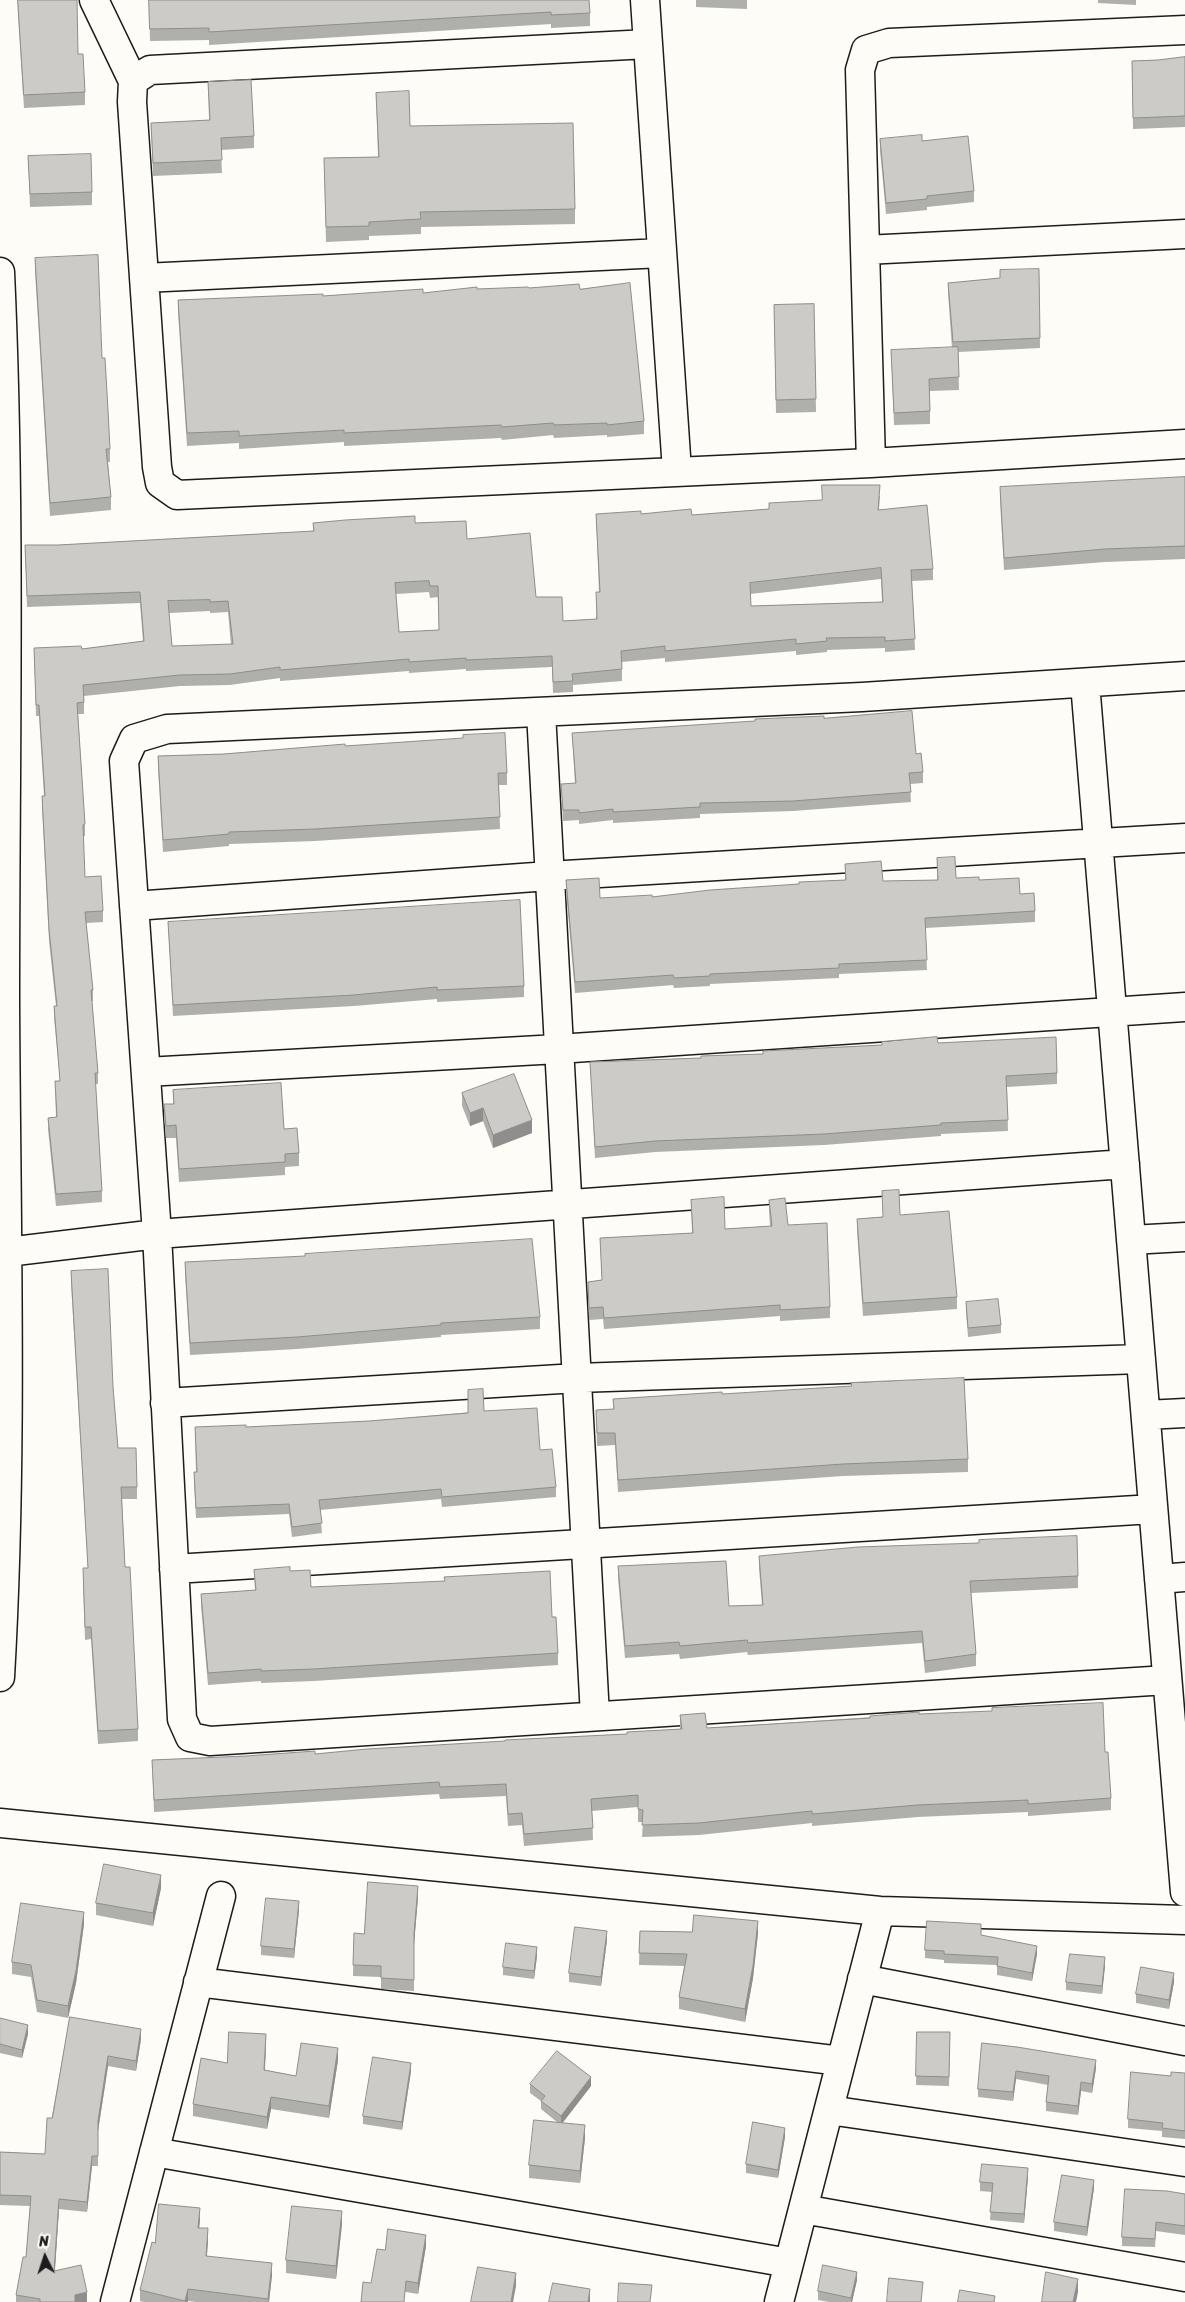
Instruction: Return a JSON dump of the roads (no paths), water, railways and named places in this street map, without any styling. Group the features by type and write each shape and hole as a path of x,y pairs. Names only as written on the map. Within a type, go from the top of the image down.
{"street":[{"path":"94,0 133,81 132,102 157,467 160,483 177,495 871,463 1185,444"},
{"path":"645,0 677,471"},
{"path":"871,463 860,70 866,50 889,43 1185,30"},
{"path":"133,81 150,70 648,44"},
{"path":"865,250 1185,234"},
{"path":"144,278 662,253"},
{"path":"0,272 4,367 7,564 3,756 5,1264 3,1587 0,1677"},
{"path":"1167,1680 210,1741 190,1737 182,1720 157,1234 124,762 134,739 167,730 862,697 1185,676"},
{"path":"1085,683 1153,1509 1172,1578 1167,1680 1185,1892"},
{"path":"540,712 595,1716"},
{"path":"134,906 549,876 1185,838"},
{"path":"146,1072 558,1048 1185,1006"},
{"path":"5,1264 157,1234 1125,1164"},
{"path":"1131,1240 1185,1237"},
{"path":"166,1403 577,1378 1141,1359"},
{"path":"1146,1415 1185,1413"},
{"path":"174,1569 1153,1509"},
{"path":"0,1823 880,1911 1185,1920"},
{"path":"115,2302 221,1896"},
{"path":"779,2302 880,1911"},
{"path":"862,1979 1185,2041"},
{"path":"198,1982 841,2061"},
{"path":"829,2110 1185,2162"},
{"path":"154,2152 789,2263"},
{"path":"803,2208 1185,2277"}]}
